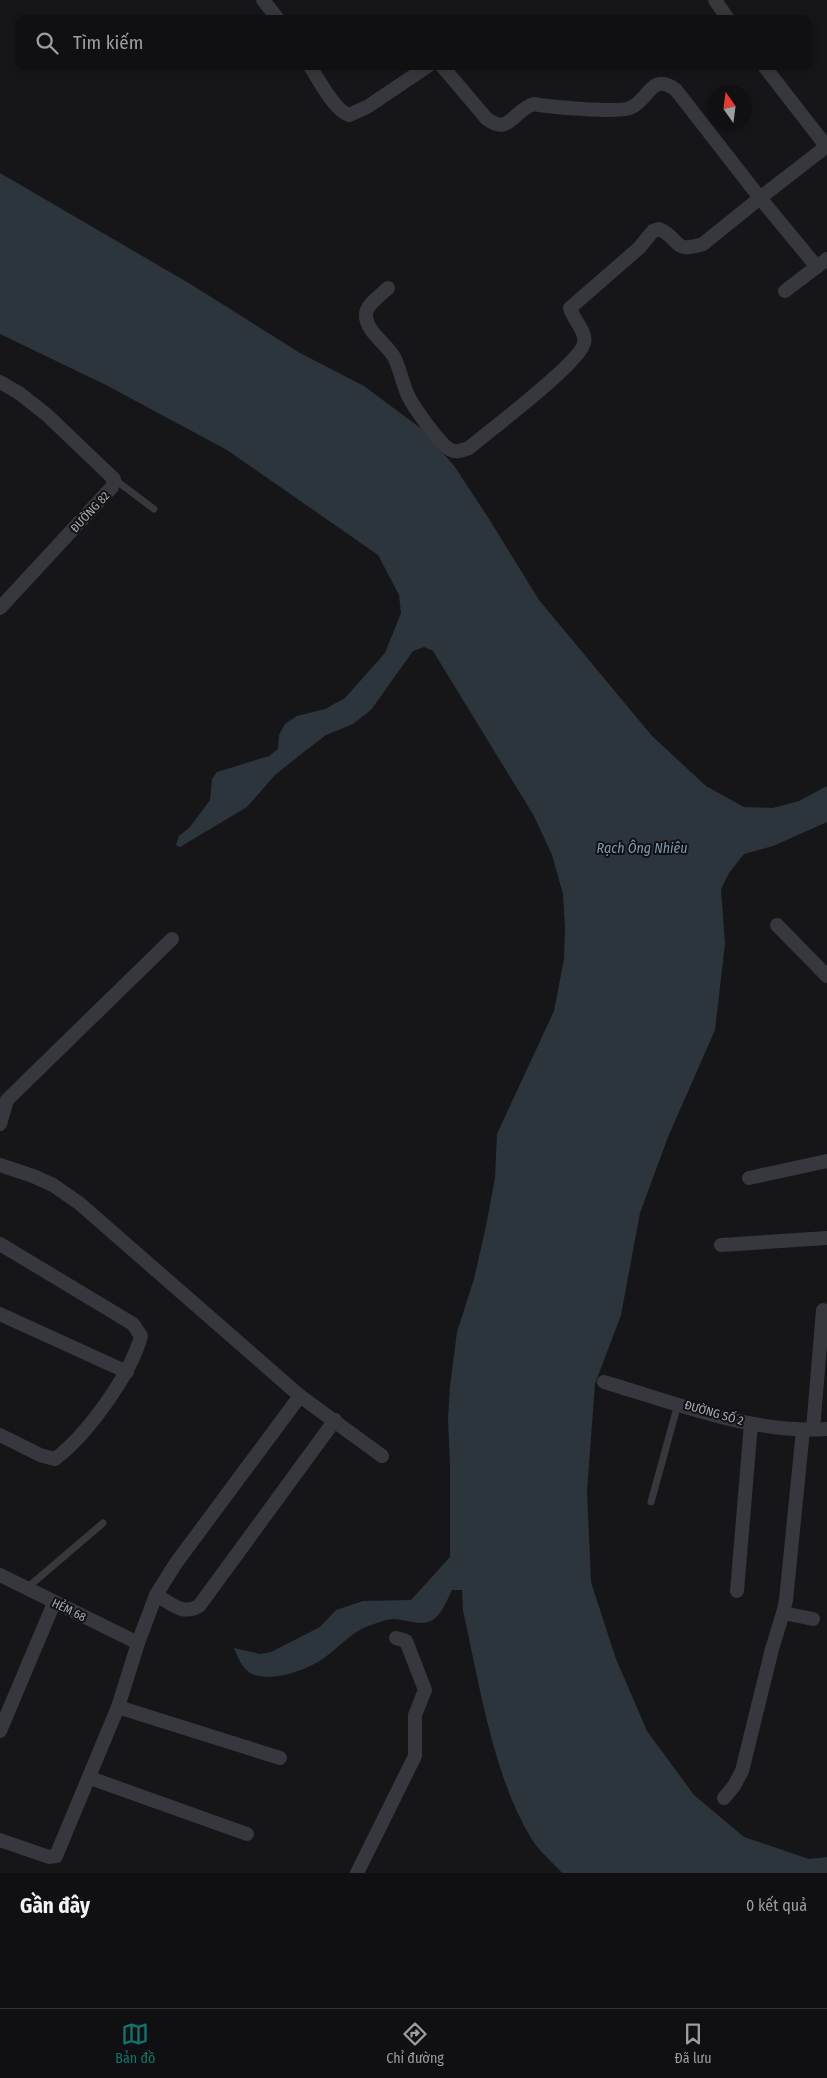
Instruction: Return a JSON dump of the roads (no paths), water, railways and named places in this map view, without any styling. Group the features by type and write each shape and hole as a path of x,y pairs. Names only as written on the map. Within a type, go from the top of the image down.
{"street":[{"path":"263,0 275,15"},
{"path":"714,0 725,15"},
{"path":"313,70 344,114 349,115 367,107 422,70"},
{"path":"445,70 486,118 494,125 500,126 528,105 534,104 623,110 639,102 653,87 661,83 668,84 676,90 760,198 822,263 785,292"},
{"path":"388,288 367,310 366,315 369,328 395,359 402,382 413,405 443,445 451,451 459,452 469,448 569,365 585,342 584,335 570,308 639,248 653,231 659,229 664,231 676,244 682,247 703,244 827,146 767,70"},
{"name":"ĐƯỜNG 82","path":"0,382 19,393 47,414 114,479 112,487 0,608"},
{"path":"777,925 827,976"},
{"path":"0,1124 7,1100 172,939"},
{"path":"749,1178 827,1161"},
{"path":"0,1165 53,1185 80,1203 300,1396 382,1456"},
{"path":"722,1245 827,1238"},
{"path":"0,1244 133,1324 141,1336 137,1351 127,1372 80,1437 55,1459 40,1455 0,1435"},
{"path":"724,1798 734,1786 742,1771 764,1677 786,1600 814,1429 823,1310"},
{"path":"0,1314 127,1372"},
{"name":"ĐƯỜNG SỐ 2","path":"604,1382 751,1424 814,1429"},
{"path":"0,1840 50,1857 56,1856 118,1707 138,1643 156,1595 176,1563 300,1396"},
{"path":"156,1595 184,1611 199,1606 335,1420"},
{"path":"737,1591 751,1424"},
{"name":"HẺM 68","path":"0,1575 138,1643"},
{"path":"0,1731 54,1603"},
{"path":"783,1613 813,1618"},
{"path":"357,1873 415,1756 415,1715 425,1690 406,1641 396,1638"},
{"path":"118,1707 280,1758"},
{"path":"90,1778 247,1834"}],"lane":[{"path":"114,479 154,509"},
{"path":"651,1502 678,1403"},
{"path":"26,1589 103,1523"}],"water":[{"name":"Rạch Ông Nhiêu","path":"0,173 192,285 300,353 364,386 423,430 455,467 539,600 652,736 706,786 744,807 773,808 799,801 827,786 827,822 773,846 744,854 729,873 721,889 725,944 715,1030 668,1137 640,1213 621,1315 595,1384 587,1491 591,1582 616,1659 647,1731 694,1795 744,1837 809,1859 827,1857 827,1873 562,1873 531,1838 506,1786 482,1698 463,1611 462,1590 452,1590 441,1611 431,1621 422,1623 390,1619 368,1626 351,1636 321,1660 301,1670 279,1676 259,1676 247,1671 238,1658 234,1648 260,1654 271,1652 320,1627 336,1610 363,1601 411,1600 450,1557 448,1419 457,1332 474,1279 486,1226 495,1178 497,1134 554,1011 564,959 563,894 552,855 534,816 433,651 424,647 413,651 371,710 353,724 326,735 300,755 275,775 247,807 180,847 176,845 179,836 190,827 210,800 212,779 217,772 269,756 278,749 279,735 285,724 297,716 325,709 345,698 385,653 401,613 399,595 378,555 227,450 106,385 0,334"}]}
